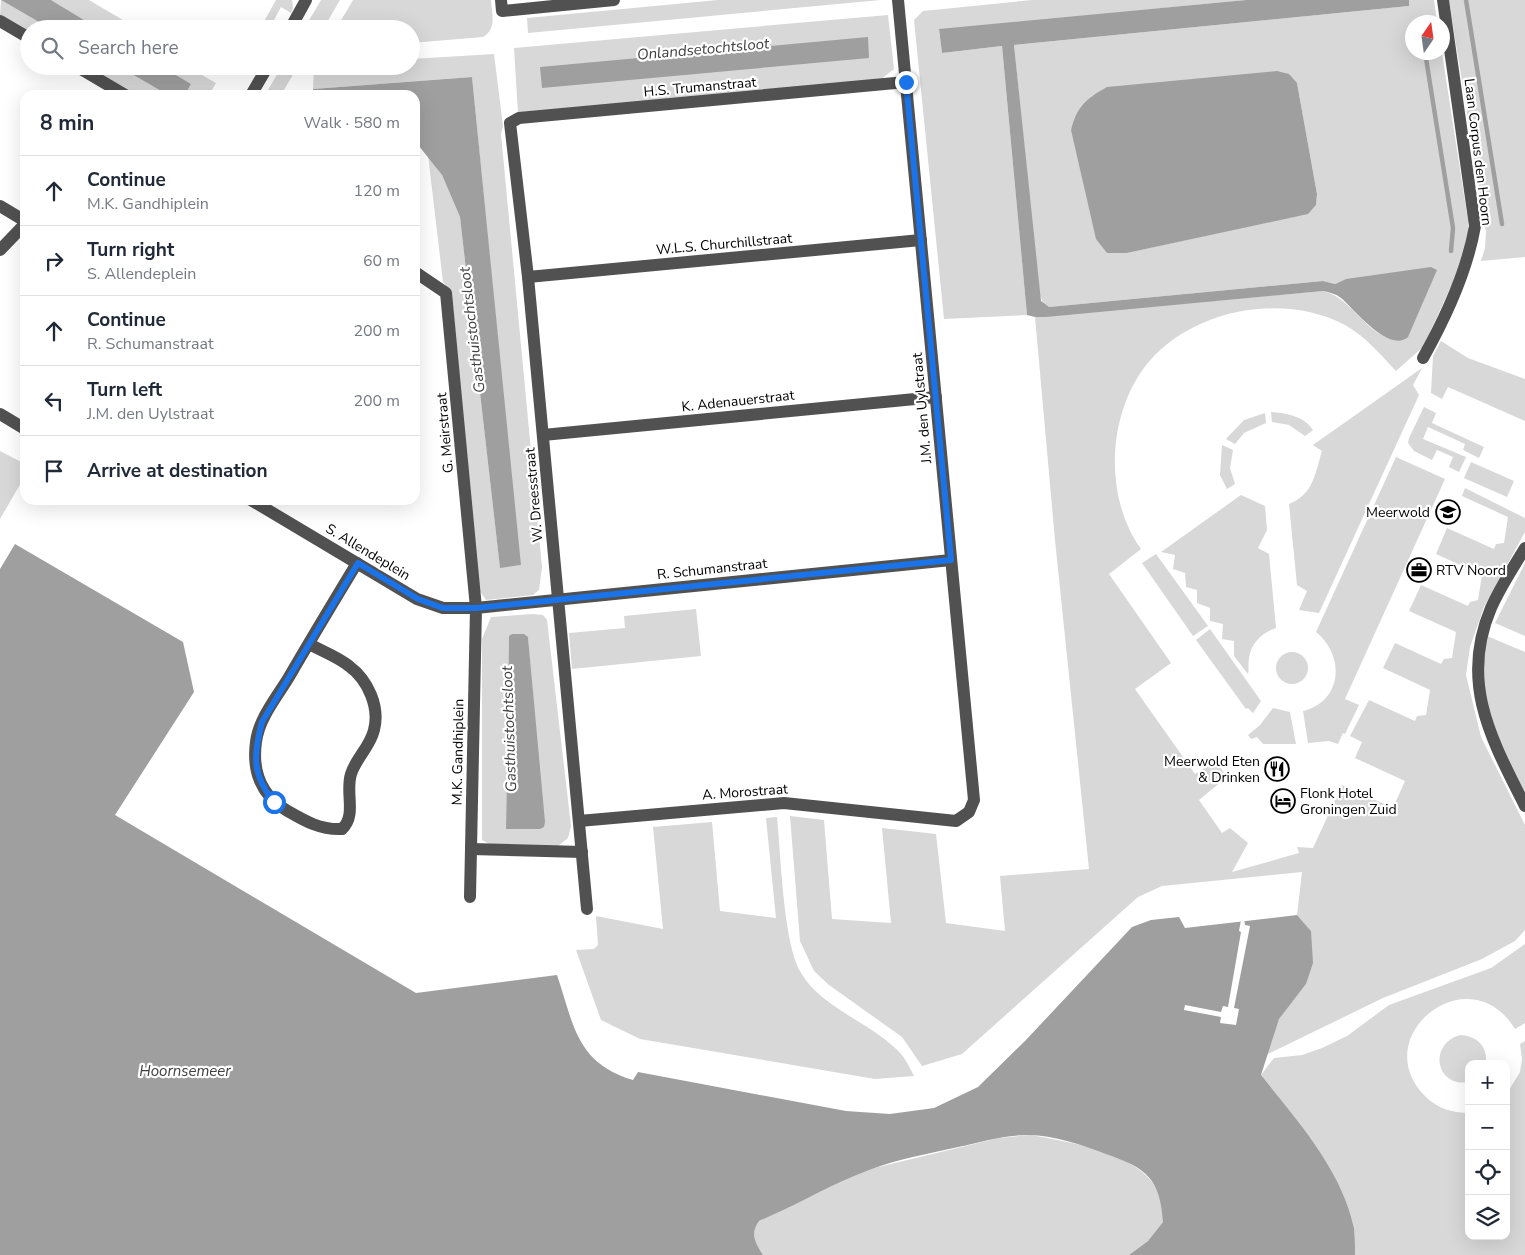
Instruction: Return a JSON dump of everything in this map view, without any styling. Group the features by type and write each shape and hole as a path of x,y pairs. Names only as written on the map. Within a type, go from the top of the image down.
{"street":[{"path":"295,20 306,0"},
{"path":"501,0 502,12 614,0"},
{"name":"J.M. den Uylstraat","path":"898,0 974,800 969,812"},
{"name":"Laan Corpus den Hoorn","path":"1423,358 1435,336 1470,256 1475,226 1443,0"},
{"path":"0,21 20,33"},
{"path":"88,75 107,90"},
{"path":"254,90 263,75"},
{"name":"H.S. Trumanstraat","path":"512,135 510,123 519,118 906,82"},
{"name":"W. Dreesstraat","path":"512,135 528,277 587,909"},
{"path":"0,206 20,220"},
{"path":"0,250 20,228"},
{"name":"W.L.S. Churchillstraat","path":"528,277 921,240"},
{"name":"G. Meirstraat","path":"420,275 446,293 476,608"},
{"name":"K. Adenauerstraat","path":"543,435 936,397"},
{"path":"0,414 20,426"},
{"name":"S. Allendeplein","path":"259,505 418,599 443,608 476,608"},
{"path":"1525,548 1490,609 1480,648 1478,677 1480,704 1497,750 1525,806"},
{"name":"R. Schumanstraat","path":"476,608 951,560"},
{"path":"309,644 350,666 369,687 375,707 375,729 366,750 351,772 348,787 351,816 342,828 327,830 301,819 274,802 261,787 256,769 256,742 262,722 309,644 358,563"},
{"name":"M.K. Gandhiplein","path":"470,897 476,608"},
{"name":"A. Morostraat","path":"580,821 784,803 956,821 969,812"},
{"path":"471,849 582,852"}],"shaded area":[{"path":"1,0 35,20 20,20 20,28 0,16"},
{"path":"51,0 89,0 123,20 84,20"},
{"path":"276,0 292,0 293,8 291,13 281,7 274,20 265,20"},
{"path":"321,0 340,0 328,20 309,20"},
{"path":"353,0 491,0 493,16 490,30 483,37 420,42 420,20 341,20"},
{"path":"718,0 881,0 528,33 527,18"},
{"path":"1032,0 1246,0 939,30 942,53 1002,46 1027,315 944,319 914,20 923,11"},
{"path":"1409,0 1434,0 1436,15 1405,15 1405,60 1443,60 1468,221 1468,241 1460,267 1423,347 1396,371 1366,340 1353,330 1323,316 1301,310 1277,308 1253,310 1229,314 1206,321 1166,345 1147,365 1132,388 1122,414 1116,442 1115,471 1119,499 1128,525 1141,549 1109,574 1171,663 1135,689 1195,774 1216,761 1227,777 1199,800 1222,833 1230,828 1248,843 1232,872 1299,853 1297,847 1313,848 1342,785 1393,808 1405,781 1355,758 1362,742 1350,736 1369,700 1415,721 1417,716 1426,715 1430,690 1383,668 1395,643 1441,664 1444,659 1452,658 1456,632 1409,611 1421,585 1468,606 1470,602 1478,600 1482,575 1436,554 1447,528 1494,549 1496,544 1504,543 1508,517 1462,496 1465,488 1525,518 1525,532 1484,607 1470,647 1466,675 1481,737 1525,825 1525,930 1515,941 1482,959 1383,998 1266,1055 1279,1018 1306,984 1311,931 1297,915 1302,872 1162,886 1138,897 962,1054 922,1066 902,1037 829,985 814,971 800,941 790,816 824,820 832,919 891,923 882,828 936,834 946,923 1005,931 1000,876 1089,869 1055,540 1035,317 1323,291 1334,295 1344,302 1381,335 1392,339 1405,339 1346,279 1335,284 1323,281 1049,307 1044,305 1039,293 1014,45 1409,6","holes":["1297,83 1317,194 1316,205 1308,213 1127,253 1107,253"]},
{"path":"1449,0 1525,0 1525,257 1481,261 1485,248 1486,232"},
{"path":"888,15 894,69 880,80 518,113 514,48"},
{"path":"494,54 503,126 501,134 542,567 539,590 533,595 486,600 479,590 453,307 448,288 443,282 428,155 442,175 460,217 500,567 520,565 472,77 313,89 314,75 420,75 420,58"},
{"path":"101,75 134,75 159,90 127,90"},
{"path":"176,75 202,75 216,83 212,90 188,90 191,84"},
{"path":"277,75 293,75 284,90 268,90"},
{"path":"1441,341 1468,358 1525,379 1525,421 1448,387 1442,399 1431,393 1433,356"},
{"path":"1422,368 1413,385 1419,395 1319,613 1299,610 1307,591 1297,585 1289,504 1304,495 1315,475 1322,451 1313,445"},
{"path":"1424,407 1436,413 1432,423 1484,447 1479,458 1463,450 1465,444 1428,427 1423,439 1466,457 1459,472 1449,467 1453,457 1437,450 1432,460 1414,451 1408,443 1409,438"},
{"path":"1271,412 1289,414 1300,418 1313,430 1305,436 1289,425 1272,422"},
{"path":"1265,413 1266,423 1244,433 1235,444 1226,439 1244,420"},
{"path":"1222,445 1233,450 1230,468 1235,484 1227,489 1220,475"},
{"path":"0,451 20,461 20,485 0,519"},
{"path":"1396,457 1445,479 1345,699 1359,705 1345,734 1343,733 1338,744 1329,741 1308,743 1303,711 1316,706 1326,698 1332,688 1335,676 1335,664 1332,653 1316,632"},
{"path":"1471,462 1514,481 1507,497 1464,478"},
{"path":"1241,495 1265,506 1267,530 1258,548 1269,554 1276,628 1266,633 1255,643 1250,653 1248,674 1234,656 1234,641 1222,639 1223,624 1210,621 1210,608 1197,603 1197,590 1186,587 1185,573 1173,569 1175,555 1161,552"},
{"path":"1156,554 1208,626 1193,636 1142,563"},
{"path":"1525,563 1525,636 1495,623"},
{"path":"696,609 701,656 572,669 569,633 625,628 624,616"},
{"path":"533,614 543,615 547,620 571,826 568,838 558,846 491,845 482,840 482,639 491,617","holes":["512,634 528,637 544,827 506,828 509,637"]},
{"path":"1210,629 1261,701 1253,713 1248,708 1246,709 1196,640"},
{"path":"1487,636 1525,652 1525,794 1500,742 1485,699 1482,673"},
{"path":"1292,652 1303,657 1308,668 1303,679 1292,684 1281,679 1276,668 1281,657"},
{"path":"1273,708 1290,712 1296,744 1263,744 1257,737 1251,739 1248,735 1260,725"},
{"path":"777,817 786,919 794,957 800,971 819,994 884,1039 898,1051 914,1076 875,1079 640,1039 601,1020 576,950 594,949 598,945 596,916 663,929 653,827 712,822 720,911 776,918 766,818"},
{"path":"1525,944 1525,1023 1515,1029 1496,1008 1473,999 1451,1001 1431,1012 1416,1028 1408,1049 1410,1072 1429,1100 1445,1109 1465,1113 1465,1240 1510,1240 1510,1088 1520,1072 1522,1059 1520,1044 1525,1041 1525,1255 1355,1255 1354,1228 1348,1207 1329,1166 1303,1128 1261,1075 1274,1058 1302,1055 1322,1048 1347,1036 1389,1005 1491,968"},
{"path":"1460,1035 1472,1037 1480,1043 1485,1052 1486,1060 1465,1060 1465,1082 1449,1079 1443,1072 1440,1064 1443,1047 1450,1040"},
{"path":"1030,1135 1065,1141 1104,1152 1139,1169 1152,1181 1160,1196 1163,1222 1148,1241 1129,1255 763,1255 756,1242 754,1234 759,1221 818,1191 870,1169 999,1138"}],"water":[{"path":"1,0 51,0 84,20 35,20"},
{"path":"1246,0 1409,0 1409,6 1014,45 1041,301 1049,307 1323,281 1335,284 1346,279 1431,267 1437,270 1408,337 1400,341 1382,335 1337,295 1323,291 1046,317 1027,315 1002,46 942,53 939,29"},
{"path":"868,37 869,58 542,88 540,67"},
{"path":"1277,71 1289,74 1297,83 1317,194 1316,205 1308,214 1127,253 1107,253 1096,239 1071,130 1076,115 1083,104 1093,95 1107,87"},
{"path":"134,75 176,75 191,84 188,90 159,90"},
{"path":"472,77 521,565 500,568 460,217 442,175 420,147 420,90 313,89"},
{"name":"Hoornsemeer","path":"15,544 183,642 194,692 115,815 416,993 557,975 573,1026 588,1052 599,1063 614,1073 633,1080 638,1072 846,1111 890,1114 934,1108 978,1087 1025,1041 1132,927 1151,920 1179,917 1185,928 1297,915 1311,931 1313,963 1306,984 1279,1019 1261,1075 1303,1128 1329,1166 1348,1207 1354,1228 1355,1255 1129,1255 1148,1241 1163,1222 1158,1195 1148,1177 1131,1164 1087,1147 1068,1141 1028,1135 993,1139 902,1160 880,1166 841,1182 759,1221 754,1234 763,1255 0,1255 0,569"},
{"name":"Gasthuistochtsloot","path":"512,634 524,634 528,637 545,822 544,827 540,829 506,829 509,636"}],"pier":[{"path":"1244,919 1245,925 1250,926 1234,1008 1239,1009 1236,1025 1220,1023 1221,1017 1184,1010 1185,1005 1221,1012 1223,1006 1228,1007 1241,932 1239,931 1241,920"}],"waterway":[{"path":"1466,0 1502,224"},
{"path":"1426,60 1453,228 1451,251"}],"place":[{"name":"Meerwold","path":"1448,512"},
{"name":"RTV Noord","path":"1419,570"},
{"name":"Meerwold Eten & Drinken","path":"1277,769"},
{"name":"Flonk Hotel Groningen Zuid","path":"1283,801"}],"route":[{"path":"274,802 261,787 256,769 256,742 262,722 358,563 418,599 443,608 476,608 951,560 906,82"}],"water label":[{"name":"Onlandsetochtsloot","path":"703,49"}]}
